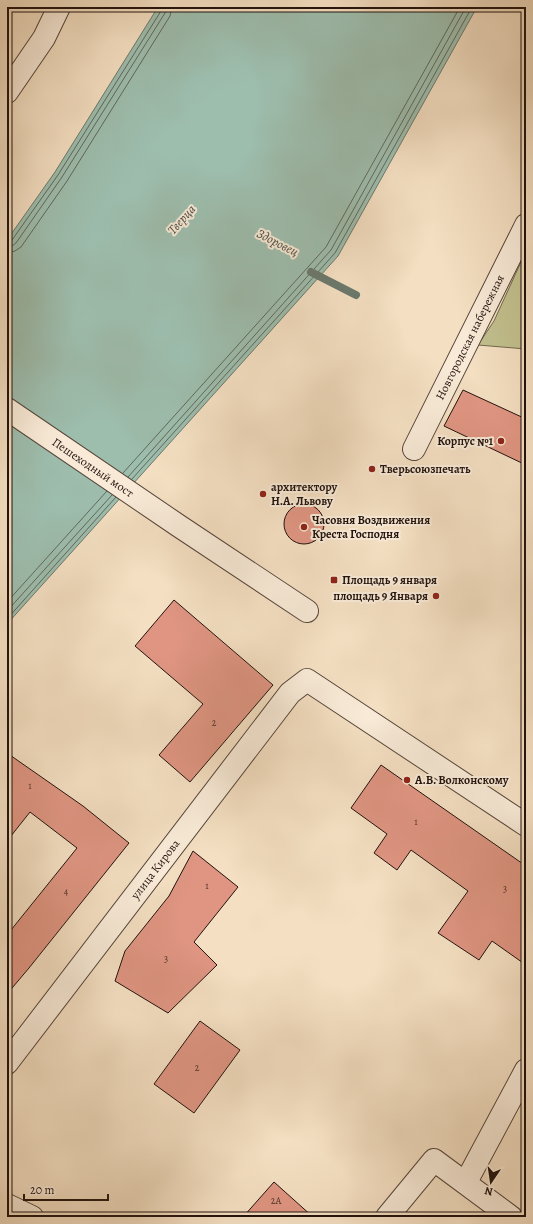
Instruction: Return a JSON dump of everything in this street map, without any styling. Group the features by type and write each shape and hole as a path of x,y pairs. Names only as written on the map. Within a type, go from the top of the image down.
{"street":[{"path":"7,92 44,38 59,7"},
{"name":"Новгородская набережная","path":"414,449 526,226"},
{"name":"Пешеходный мост","path":"7,409 307,611"},
{"name":"улица Кирова","path":"7,1063 290,693 308,680 526,824"},
{"path":"466,1182 526,1070"},
{"path":"387,1217 434,1160 466,1182 511,1217"},
{"path":"7,1205 32,1217"}],"shaded area":[{"path":"526,251 526,349 478,345 494,321"}],"water":[{"name":"Тверца","path":"158,7 477,7 338,256 7,624 7,240 55,172"}],"building":[{"name":"Корпус №1","path":"463,390 526,419 526,465 444,426"},
{"name":"Часовня Воздвижения Креста Господня","path":"308,504 315,507 321,513 324,524 323,532 315,541 308,544 300,544 293,541 285,532 284,520 287,513 296,505"},
{"path":"174,600 273,685 190,782 159,755 203,704 135,646"},
{"path":"7,753 83,806 129,843 7,994 7,935 77,848 30,812 7,841"},
{"path":"381,765 526,866 526,965 492,941 479,960 438,933 468,891 411,850 397,870 374,853 387,834 351,808"},
{"path":"193,851 238,887 194,942 217,965 168,1013 115,981 125,951 169,896"},
{"path":"200,1021 240,1050 194,1113 154,1084"},
{"path":"274,1182 313,1217 243,1217"}],"waterway":[{"name":"Здоровец","path":"311,272 356,295"}],"place":[{"name":"Корпус №1","path":"501,441"},
{"name":"Тверьсоюзпечать","path":"372,469"},
{"name":"архитектору Н.А. Львову","path":"263,494"},
{"name":"Часовня Воздвижения Креста Господня","path":"304,527"},
{"name":"Площадь 9 января","path":"334,580"},
{"name":"площадь 9 Января","path":"436,596"},
{"name":"А.В. Волконскому","path":"407,780"}]}
